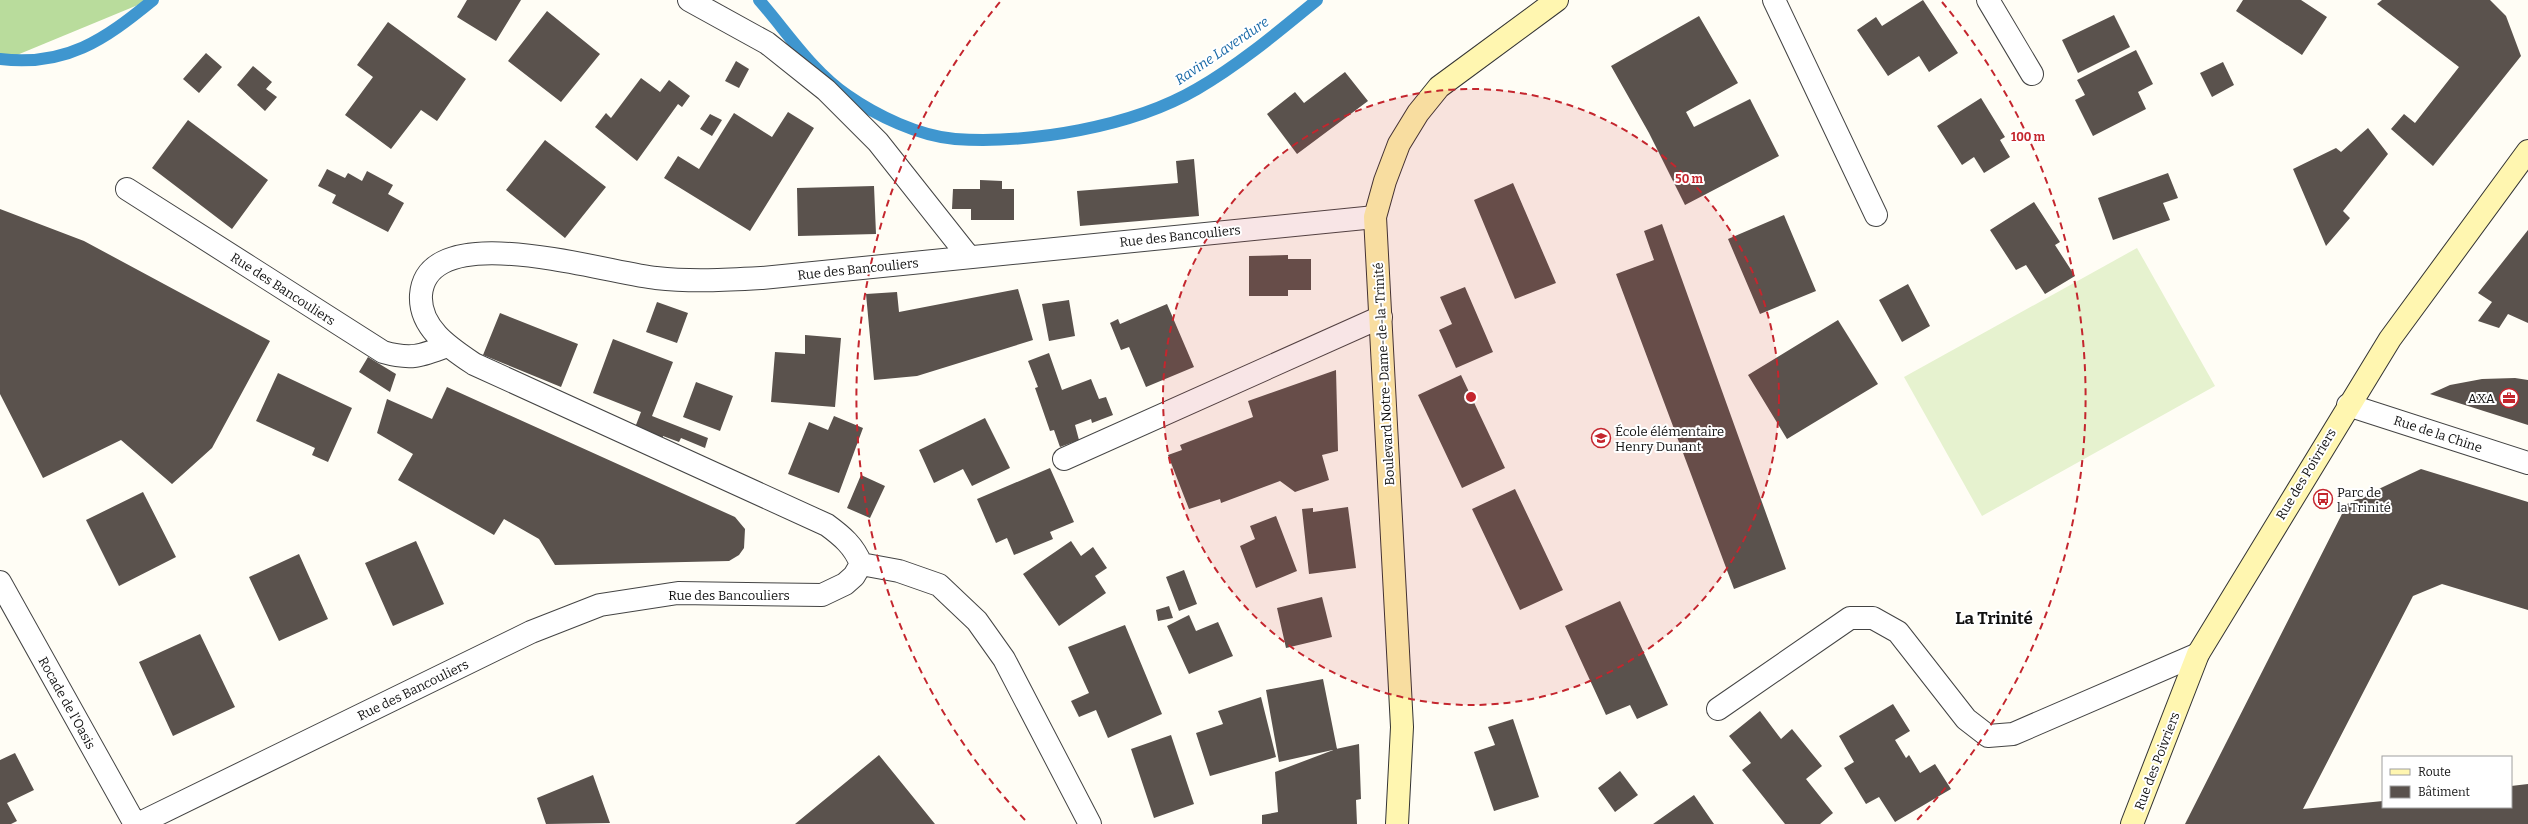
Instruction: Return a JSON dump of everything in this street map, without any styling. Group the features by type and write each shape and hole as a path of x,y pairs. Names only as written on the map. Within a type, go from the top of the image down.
{"street":[{"path":"689,0 767,43 826,90 878,142 969,257"},
{"name":"Boulevard Notre-Dame-de-la-Trinité","path":"1397,824 1402,727 1375,217 1385,181 1399,144 1418,113 1439,86 1557,0"},
{"path":"1774,0 1876,215"},
{"path":"1988,0 2032,74"},
{"name":"Rue des Poivriers","path":"2132,824 2198,654 2348,405 2390,339 2528,151"},
{"name":"Rue des Bancouliers","path":"127,189 383,352 400,357 419,357 447,346"},
{"name":"Rue des Bancouliers","path":"138,824 531,632 600,605 678,592 822,595 845,584 854,576 861,564 856,552 847,540 827,525 474,364 447,346 429,326 421,302 422,283 437,267 458,256 477,253 512,253 655,278 707,281 762,278 1375,217"},
{"path":"1064,460 1381,317"},
{"name":"Rue de la Chine","path":"2348,405 2528,463"},
{"path":"861,564 900,571 939,585 977,621 1004,659 1090,824"},
{"name":"Rocade de l'Oasis","path":"0,582 135,824"},
{"path":"1718,709 1850,618 1873,618 1898,632 1966,719 1988,736 2013,734 2198,654"}],"green space":[{"path":"0,0 150,0 0,62"},
{"path":"2137,248 2215,386 1982,516 1904,377"}],"building":[{"path":"467,0 521,0 496,41 457,17"},
{"path":"1923,0 1958,53 1929,72 1919,56 1888,76 1857,30 1876,17 1882,26"},
{"path":"2243,0 2301,0 2327,17 2302,55 2236,11"},
{"path":"2382,0 2490,0 2506,16 2521,56 2433,166 2391,129 2404,114 2415,123 2459,67 2377,4"},
{"path":"547,11 600,54 561,102 508,61"},
{"path":"2114,15 2130,47 2078,73 2062,40"},
{"path":"1699,16 1738,83 1686,112 1694,127 1750,99 1779,156 1685,205 1649,133 1611,66"},
{"path":"388,22 466,79 437,121 421,110 391,149 345,115 373,77 357,65"},
{"path":"2136,50 2153,84 2138,92 2146,109 2093,136 2075,100 2085,95 2077,80"},
{"path":"206,53 222,67 199,93 183,79"},
{"path":"736,61 749,69 739,88 725,81"},
{"path":"2223,62 2234,85 2212,97 2200,73"},
{"path":"253,66 272,82 266,89 277,97 265,111 237,85"},
{"path":"1345,72 1368,101 1297,154 1267,114 1295,92 1304,103"},
{"path":"641,78 660,92 669,80 690,96 682,107 678,104 637,161 595,127 606,113 611,118"},
{"path":"1981,98 2005,137 2000,140 2010,157 1984,173 1974,157 1962,165 1937,126"},
{"path":"788,112 814,128 750,231 664,178 678,156 699,169 734,113 772,137"},
{"path":"710,114 722,120 712,136 700,129"},
{"path":"188,120 268,180 232,229 152,168"},
{"path":"2368,128 2388,154 2343,211 2350,218 2326,246 2293,169 2336,148 2341,152"},
{"path":"545,140 606,187 565,238 506,190"},
{"path":"1194,159 1199,216 1080,226 1077,191 1178,183 1176,161"},
{"path":"327,169 345,178 348,173 362,181 367,171 393,185 388,194 404,203 388,232 332,203 336,195 318,186"},
{"path":"2168,173 2178,198 2163,203 2170,220 2113,240 2098,198"},
{"path":"980,180 1002,181 1002,189 1014,189 1014,220 971,220 971,209 952,209 953,189 980,189"},
{"path":"1513,183 1556,283 1515,299 1474,200"},
{"path":"874,186 876,234 798,236 797,188"},
{"path":"2034,202 2060,242 2055,245 2075,276 2045,294 2026,265 2016,270 1990,230"},
{"path":"0,209 84,241 270,341 212,448 172,484 121,440 43,478 0,394"},
{"path":"1784,215 1816,291 1760,314 1728,239"},
{"path":"1662,224 1786,569 1734,589 1616,274 1654,260 1644,231"},
{"path":"2528,230 2528,323 2508,314 2499,328 2478,321 2492,302 2478,293"},
{"path":"1288,255 1288,259 1311,259 1311,290 1288,290 1288,296 1249,296 1249,256"},
{"path":"1908,284 1930,326 1902,342 1879,300"},
{"path":"1465,287 1493,352 1456,368 1439,330 1452,324 1440,297"},
{"path":"1018,289 1033,340 917,376 874,380 866,294 897,292 899,312"},
{"path":"1069,300 1075,336 1049,341 1042,304"},
{"path":"657,302 688,313 677,343 646,332"},
{"path":"1167,304 1194,367 1146,387 1129,347 1121,350 1110,323 1118,319 1120,324"},
{"path":"500,313 578,344 561,387 483,355"},
{"path":"1838,320 1878,384 1787,439 1748,375"},
{"path":"805,335 841,338 835,407 771,402 775,352 805,354"},
{"path":"613,339 673,362 652,416 708,438 705,448 681,438 679,442 663,436 662,441 634,430 641,412 593,393"},
{"path":"1049,353 1062,390 1091,379 1099,399 1106,397 1113,415 1092,423 1091,419 1075,425 1079,440 1060,447 1054,430 1050,431 1035,388 1038,387 1028,361"},
{"path":"368,357 396,374 390,392 359,372"},
{"path":"1336,370 1338,451 1322,455 1329,480 1295,492 1280,481 1221,503 1220,499 1189,509 1168,455 1182,450 1180,445 1253,417 1248,401"},
{"path":"278,373 352,408 328,462 312,455 315,448 256,421"},
{"path":"1461,375 1505,468 1462,488 1418,395"},
{"path":"2515,378 2528,380 2528,425 2430,394 2450,385 2482,379"},
{"path":"696,382 733,396 720,431 683,417"},
{"path":"447,387 735,517 745,529 744,548 739,555 729,561 555,565 539,539 504,519 494,535 398,480 413,454 377,433 387,399 432,419"},
{"path":"834,416 863,428 839,493 788,474 809,422 828,430"},
{"path":"985,418 1010,468 972,486 963,469 934,483 919,450"},
{"path":"1050,468 1074,522 1050,532 1053,539 1014,555 1007,538 996,543 977,499"},
{"path":"2421,469 2528,502 2528,610 2442,584 2413,596 2303,809 2382,801 2382,808 2512,808 2512,786 2528,784 2528,824 2185,824 2347,504"},
{"path":"861,475 885,486 870,518 847,508"},
{"path":"1515,489 1563,590 1520,610 1472,509"},
{"path":"143,492 176,557 119,586 86,520"},
{"path":"1348,507 1356,568 1309,574 1302,509 1313,508 1313,512"},
{"path":"1276,516 1297,571 1256,588 1240,546 1255,539 1250,526"},
{"path":"416,541 444,604 393,626 365,563"},
{"path":"1071,541 1081,556 1093,547 1107,568 1095,576 1106,593 1059,626 1023,574"},
{"path":"299,554 328,619 279,641 249,577"},
{"path":"1184,570 1197,604 1179,611 1166,577"},
{"path":"1322,597 1332,637 1286,648 1277,608"},
{"path":"1620,601 1668,705 1637,719 1630,705 1606,715 1565,626"},
{"path":"1169,606 1173,618 1158,621 1156,610"},
{"path":"1189,615 1196,631 1218,622 1233,656 1189,674 1167,626"},
{"path":"1125,625 1162,714 1108,738 1096,710 1079,717 1071,701 1089,693 1068,647"},
{"path":"200,634 235,707 173,736 139,662"},
{"path":"1323,679 1337,749 1279,762 1266,690"},
{"path":"1261,697 1276,757 1210,776 1196,733 1223,724 1218,711"},
{"path":"1893,704 1910,731 1895,740 1906,758 1909,755 1920,773 1935,764 1951,789 1895,822 1879,797 1866,804 1844,768 1854,762 1839,736"},
{"path":"1760,711 1781,739 1792,729 1822,766 1806,779 1833,813 1820,824 1785,824 1742,770 1751,763 1729,736"},
{"path":"1513,719 1539,797 1494,811 1474,752 1495,745 1488,727"},
{"path":"1171,735 1194,804 1154,818 1131,749"},
{"path":"1359,744 1361,799 1356,800 1357,824 1262,824 1262,815 1278,812 1275,772 1336,749"},
{"path":"15,753 34,790 7,803 17,821 11,824 0,824 0,760"},
{"path":"879,755 935,824 795,824"},
{"path":"1620,771 1638,795 1615,812 1598,788"},
{"path":"593,775 610,823 546,824 537,798"},
{"path":"1694,795 1714,824 1653,824"}],"waterway":[{"name":"Ravine Laverdure","path":"0,59 45,59 83,48 118,27 153,0"},
{"name":"Ravine Laverdure","path":"759,0 822,75 859,103 899,124 927,134 955,139 984,140 1015,139 1080,130 1112,123 1142,114 1171,102 1197,89 1228,69 1317,0"}],"place":[{"name":"AXA","path":"2509,398"},
{"name":"École élémentaire Henry Dunant","path":"1601,438"},
{"name":"Parc de la Trinité","path":"2323,499"}],"district":[{"name":"La Trinité","path":"1994,618"}]}
